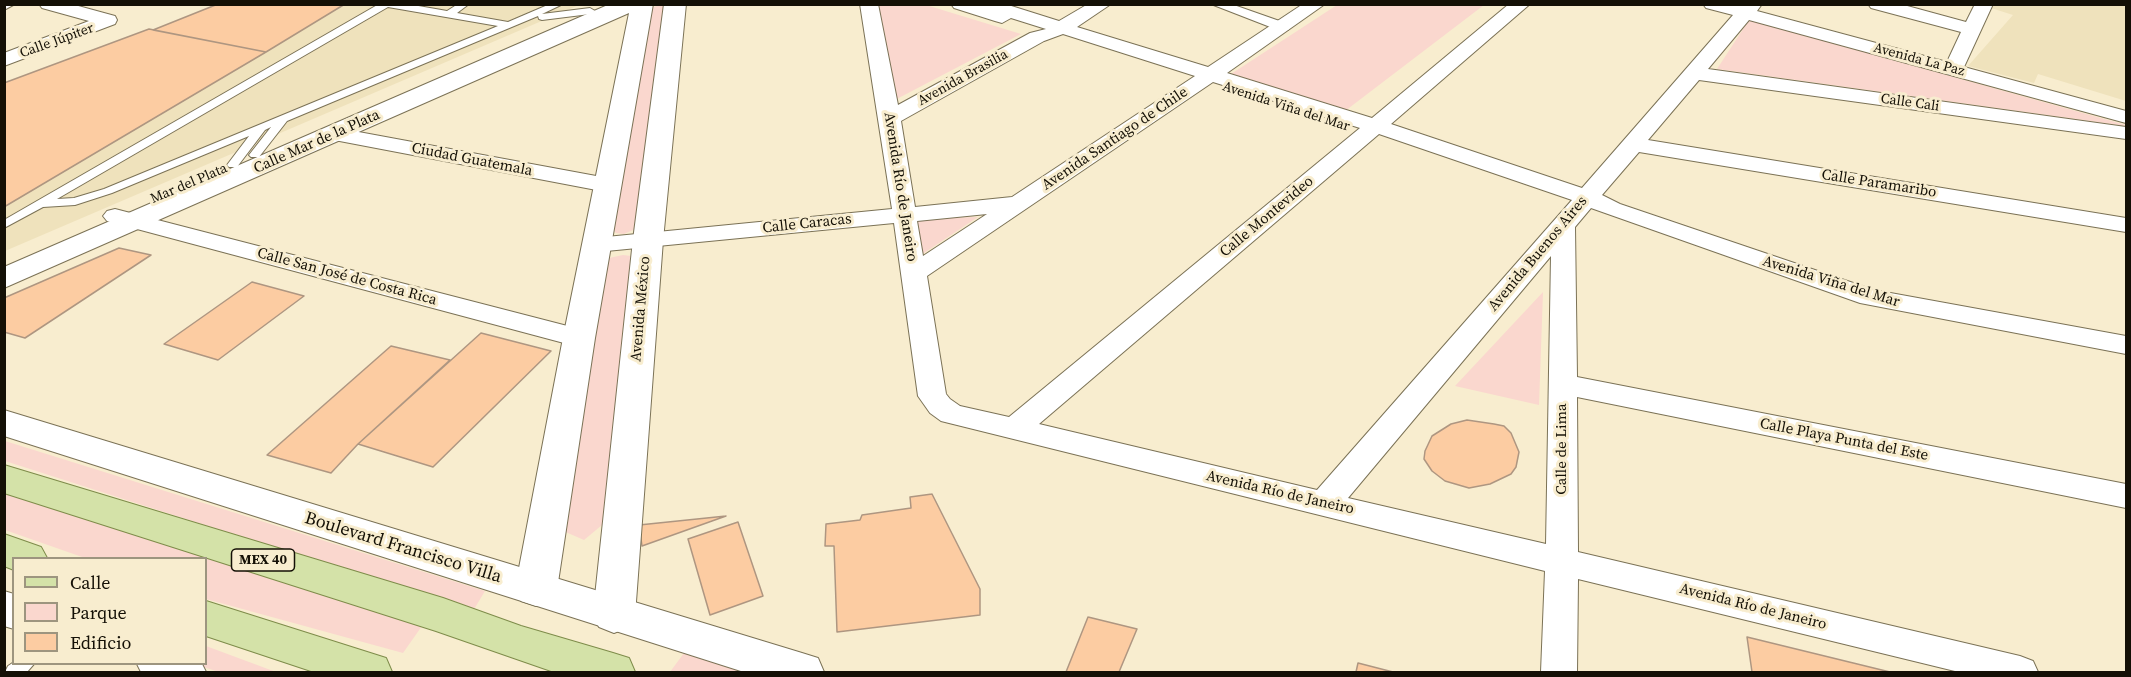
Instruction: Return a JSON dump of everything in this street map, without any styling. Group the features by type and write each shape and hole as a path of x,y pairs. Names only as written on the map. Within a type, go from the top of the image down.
{"main road":[{"name":"Calle Mar de la Plata","path":"4,279 126,218 337,134 630,4"},
{"path":"536,589 579,338 642,4"},
{"name":"Avenida México","path":"614,615 648,240 675,4"},
{"name":"Mar del Plata","path":"4,263 126,218 244,160 599,7"},
{"name":"Boulevard Francisco Villa","path":"4,423 802,672"},
{"name":"MEX 40","path":"4,479 443,615 521,644 613,672"},
{"path":"4,550 24,557"},
{"path":"207,619 370,672"},
{"path":"165,665 184,672"}],"street":[{"name":"Calle Júpiter","path":"4,60 104,24 108,20 48,4"},
{"name":"Avenida Río de Janeiro","path":"869,4 890,118 932,396 951,414 2020,672"},
{"name":"Avenida Viña del Mar","path":"960,4 1372,129 1576,209 1612,209 1869,297 2127,345"},
{"name":"Avenida Viña del Mar","path":"985,4 1048,30"},
{"name":"Avenida Brasilia","path":"1048,30 1083,4"},
{"name":"Avenida Brasilia","path":"890,118 1048,30 1102,4"},
{"path":"1217,4 1283,27"},
{"name":"Calle Montevideo","path":"1013,430 1521,4"},
{"name":"Avenida La Paz","path":"1712,4 1749,9 2127,117"},
{"path":"1877,4 1972,29"},
{"name":"Avenida Santiago de Chile","path":"913,274 1283,27 1307,6"},
{"path":"1953,69 1972,29 1977,6"},
{"name":"Avenida Buenos Aires","path":"1324,504 1749,9"},
{"name":"Calle Cali","path":"1694,73 2127,133"},
{"name":"Ciudad Guatemala","path":"337,134 607,185"},
{"name":"Calle Paramaribo","path":"1632,144 2127,225"},
{"name":"Calle Caracas","path":"596,245 1018,204"},
{"name":"Calle de Lima","path":"1559,672 1562,561 1562,384 1576,209"},
{"name":"Calle San José de Costa Rica","path":"126,218 579,338"},
{"name":"Calle Playa Punta del Este","path":"1562,384 2127,496"}],"lane":[{"path":"4,225 387,4 511,25"},
{"path":"449,15 465,4"},
{"path":"42,204 90,197 559,4"},
{"path":"545,10 599,7"},
{"path":"526,19 599,7"},
{"path":"244,160 283,118"},
{"path":"244,160 262,128"}],"shaded area":[{"path":"230,5 579,5 5,251 5,92"},
{"path":"1995,5 2126,5 2126,101 2038,74 2034,83 1968,66 2013,15 1991,8"}],"green space":[{"path":"668,5 637,225 633,230 624,234 616,233 611,229 651,8"},
{"path":"876,5 926,5 1021,34 891,102"},
{"path":"1337,5 1484,5 1345,111 1231,74"},
{"path":"1749,20 2126,125 2126,126 1717,69"},
{"path":"978,217 915,259 907,219"},
{"path":"631,256 634,260 608,520 584,540 561,530 603,264 609,258"},
{"path":"1543,292 1539,405 1455,386"},
{"path":"5,441 485,591 473,611 5,461"},
{"path":"5,489 422,626 403,653 207,599 207,557 82,557 5,530"},
{"path":"207,646 276,672 219,672 197,665 207,665"},
{"path":"684,653 742,672 670,672"}],"building":[{"path":"218,4 345,4 266,52 153,30"},
{"path":"149,29 266,52 4,207 4,83"},
{"path":"119,248 151,255 25,338 4,332 4,298"},
{"path":"252,282 304,296 218,360 164,344"},
{"path":"481,333 551,351 433,467 358,444"},
{"path":"391,346 450,360 358,444 331,473 267,455"},
{"path":"1467,420 1504,426 1511,433 1519,452 1516,467 1511,474 1490,484 1469,488 1445,481 1432,471 1424,459 1432,436 1451,424"},
{"path":"932,494 980,589 980,615 837,632 834,546 825,546 826,524 860,520 862,515 911,508 910,497"},
{"path":"726,516 642,546 639,525"},
{"path":"738,522 763,596 710,615 688,539"},
{"path":"1088,617 1137,629 1119,672 1066,672"},
{"path":"1747,637 1890,672 1752,672"},
{"path":"1358,663 1393,672 1356,672"}]}
